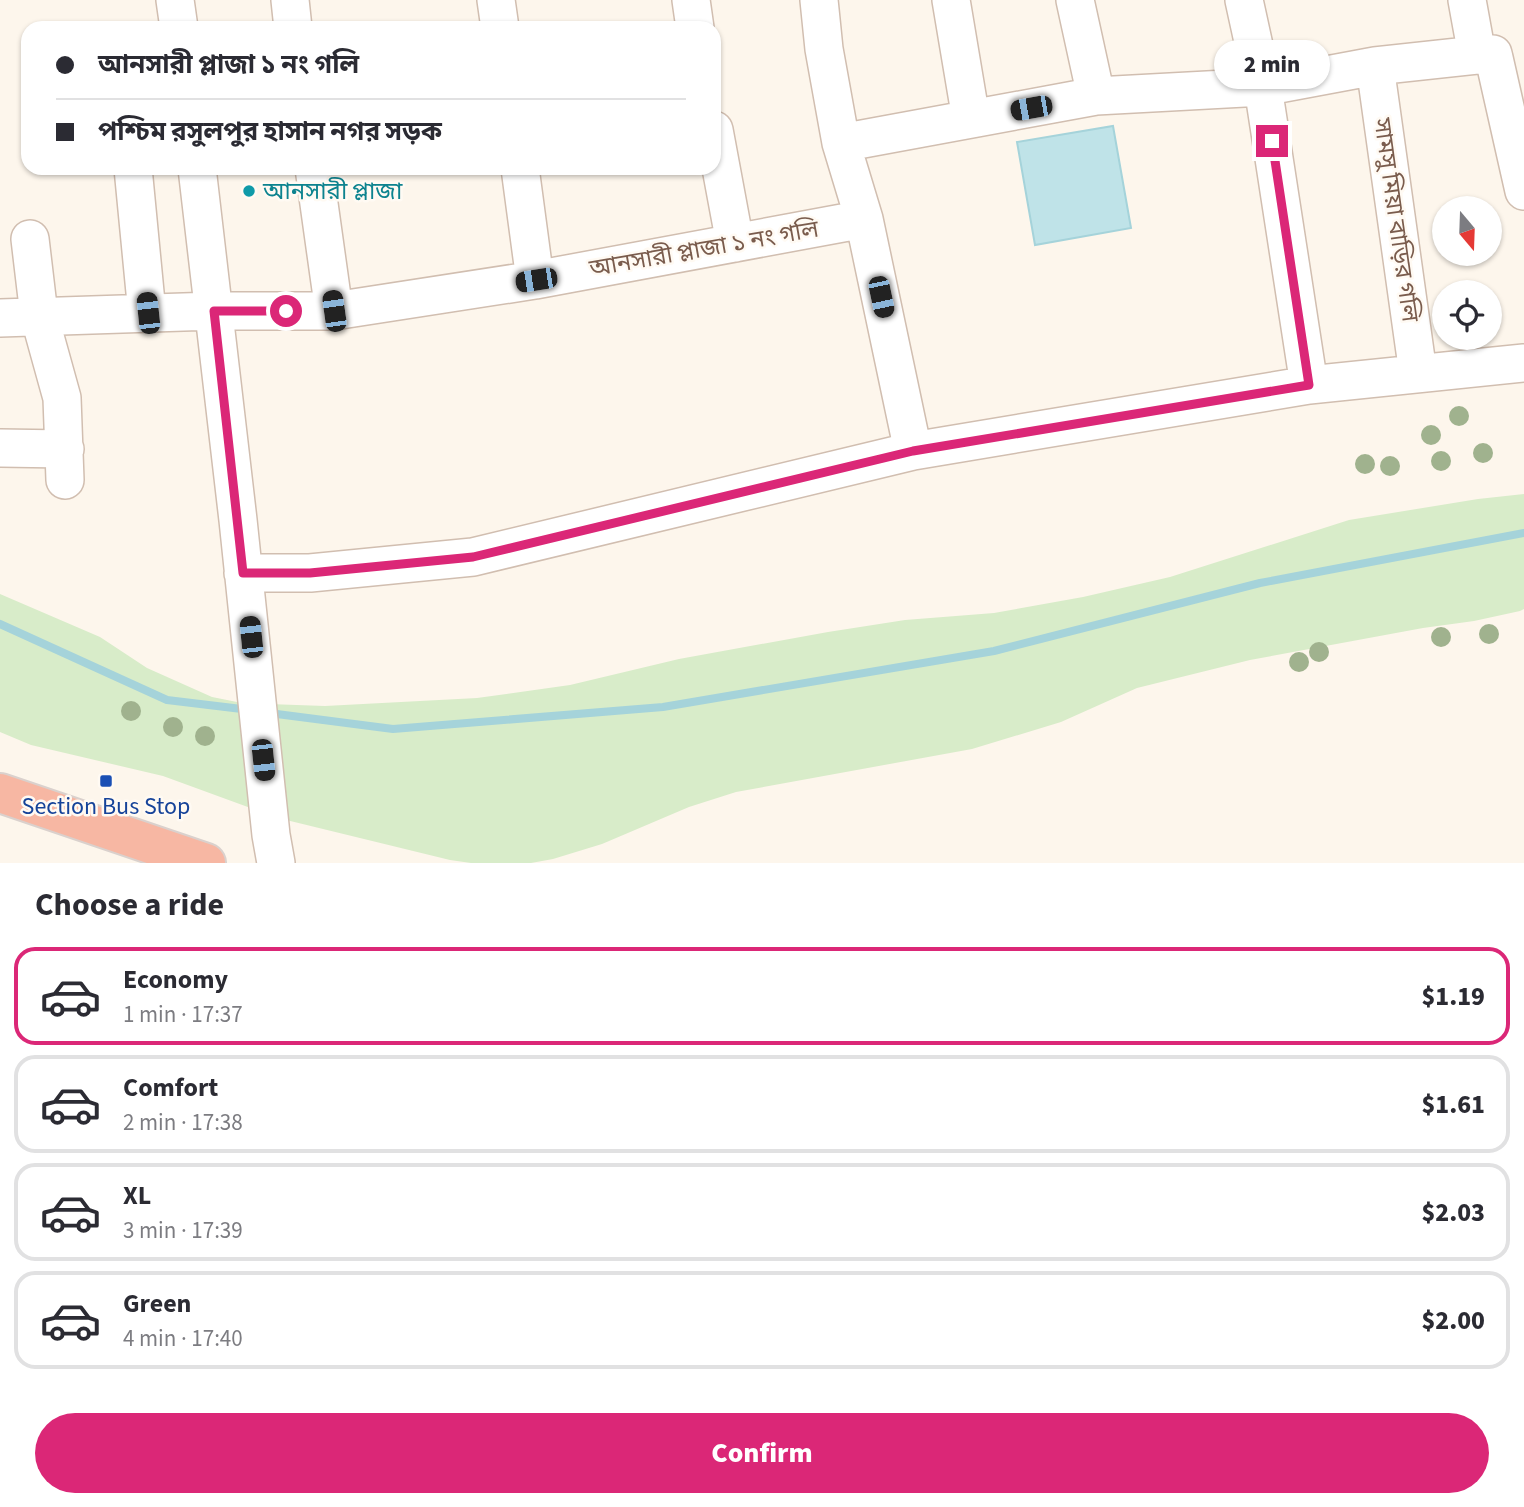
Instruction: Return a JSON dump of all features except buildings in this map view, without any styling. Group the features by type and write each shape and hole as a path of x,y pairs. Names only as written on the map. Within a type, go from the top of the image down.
{"highway":[{"path":"0,793 206,863"}],"street":[{"path":"175,0 178,21"},
{"path":"290,0 292,21"},
{"path":"496,0 499,21"},
{"path":"691,0 694,21"},
{"path":"819,0 824,50 841,143 864,219 913,451"},
{"path":"951,0 971,119"},
{"path":"1075,0 1096,96"},
{"path":"1244,0 1263,87 1309,385"},
{"path":"1468,0 1477,55"},
{"path":"841,143 1096,96 1263,87 1375,66 1488,53 1494,58 1524,191"},
{"name":"সামসু মিয়া বাড়ির গলি","path":"1375,66 1418,373"},
{"path":"721,168 735,243"},
{"path":"133,175 148,313"},
{"path":"198,175 274,849"},
{"path":"315,175 334,311"},
{"path":"521,175 536,280"},
{"name":"আনসারী প্লাজা ১ নং গলি","path":"0,318 214,311 334,311 536,280 864,219"},
{"path":"0,448 65,464 62,398 39,315 30,239"},
{"path":"243,573 310,573 473,557 913,451 1309,385 1524,363"}],"green space":[{"path":"1524,494 1524,609 1520,611 1250,660 1137,688 1061,722 972,749 736,792 689,807 602,844 531,863 471,863 450,860 278,818 163,776 31,745 0,732 0,594 100,637 147,668 212,697 242,703 325,706 477,698 570,685 679,659 828,632 905,620 994,613 1083,597 1170,577 1349,520"}],"water":[{"path":"1113,126 1131,228 1035,245 1017,142"}],"waterway":[{"path":"269,713 393,729 663,707 994,651 1260,583 1524,533"},
{"path":"0,624 167,700 250,710"}],"place":[{"name":"আনসারী প্লাজা","path":"249,191"},
{"name":"Section Bus Stop","path":"106,781"}],"route":[{"path":"286,311 214,311 243,573 310,573 473,557 913,451 1309,385 1272,141"}]}
